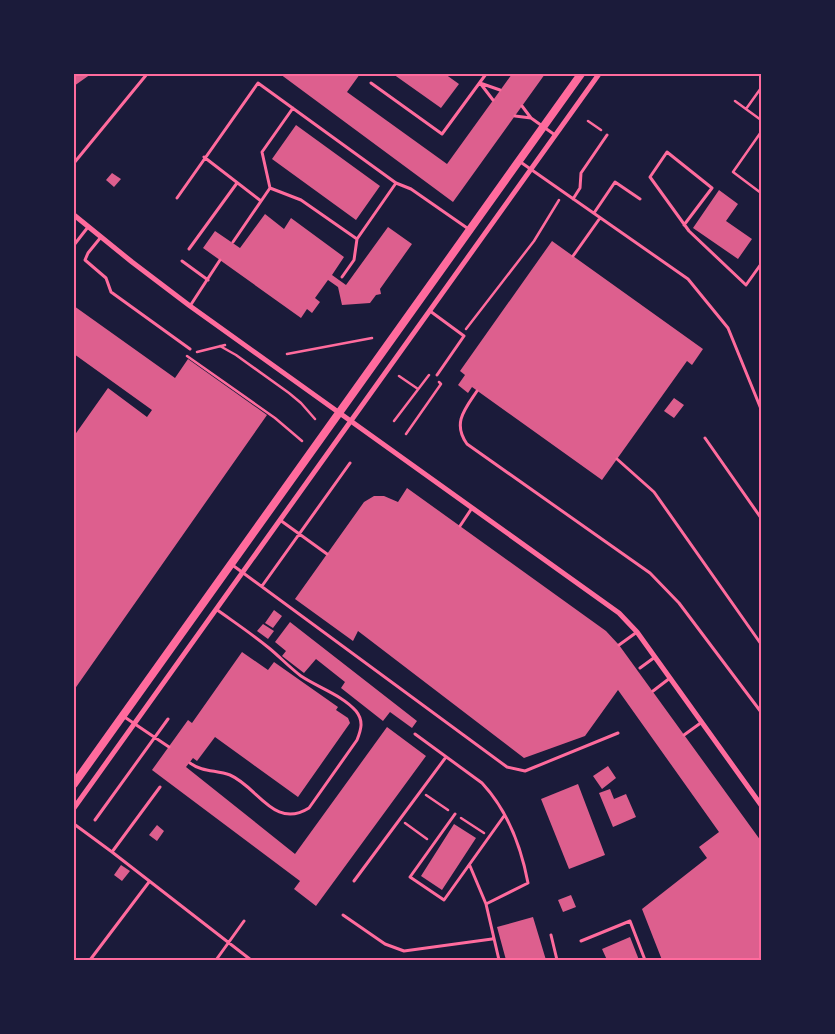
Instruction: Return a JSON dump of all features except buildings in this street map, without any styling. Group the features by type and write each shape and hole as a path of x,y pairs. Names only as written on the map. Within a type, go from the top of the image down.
{"street":[{"path":"74,784 581,74"},
{"path":"74,808 599,74"},
{"path":"74,215 190,306 605,602 629,622 760,801"}],"lane":[{"path":"74,163 147,74"},
{"path":"371,83 442,134 486,74"},
{"path":"177,198 204,157 258,83 396,183 411,189 470,230"},
{"path":"480,83 500,90"},
{"path":"480,83 493,100"},
{"path":"522,106 531,118 555,135"},
{"path":"233,242 270,188 262,152 293,108"},
{"path":"515,116 531,118"},
{"path":"573,199 580,188 581,173 607,135"},
{"path":"684,224 712,188 667,152 650,176 684,224 746,285 761,264"},
{"path":"204,157 261,201"},
{"path":"519,160 688,280 728,328 761,409"},
{"path":"594,213 615,182 640,199"},
{"path":"190,249 236,183"},
{"path":"342,277 354,260 357,239 396,183"},
{"path":"270,188 301,200 357,239"},
{"path":"573,256 600,218"},
{"path":"74,245 88,227"},
{"path":"101,237 88,253 85,260 106,278 111,292 190,349"},
{"path":"190,306 220,260"},
{"path":"182,261 208,280"},
{"path":"429,311 464,336 437,375"},
{"path":"477,391 464,411 460,422 460,434 467,444 650,573 679,603 761,712"},
{"path":"705,438 761,518"},
{"path":"617,459 654,492 761,644"},
{"path":"262,586 350,463"},
{"path":"460,526 473,507"},
{"path":"279,520 327,554"},
{"path":"230,564 506,766 525,771 618,734"},
{"path":"190,763 196,768 231,776 275,810 286,815 299,814 309,808 357,740 360,731 361,721 356,711 336,695 281,661 271,650 216,609"},
{"path":"619,644 637,632"},
{"path":"640,668 655,656"},
{"path":"653,691 670,678"},
{"path":"122,716 169,747"},
{"path":"95,820 168,719"},
{"path":"684,735 702,722"},
{"path":"415,734 482,783 491,793 504,815 522,852 528,883 486,904"},
{"path":"354,881 446,757"},
{"path":"112,852 160,787"},
{"path":"455,814 410,877 444,900 470,866 504,815"},
{"path":"74,824 251,960"},
{"path":"470,866 486,904 492,939 499,960"},
{"path":"90,960 149,882"},
{"path":"343,915 384,944 404,951 492,939"},
{"path":"216,960 244,921"},
{"path":"581,941 630,922 645,960"},
{"path":"551,935 557,960"}],"path":[{"path":"746,109 761,88"},
{"path":"735,101 761,120"},
{"path":"588,121 607,135"},
{"path":"761,132 732,172 761,193"},
{"path":"463,334 534,241 564,192"},
{"path":"287,354 372,338"},
{"path":"224,345 195,352 190,349 187,357 275,418 302,441"},
{"path":"220,346 236,355 302,403 314,419"},
{"path":"394,421 428,374 441,384 406,434"},
{"path":"399,376 418,389"},
{"path":"400,819 433,844"}]}
